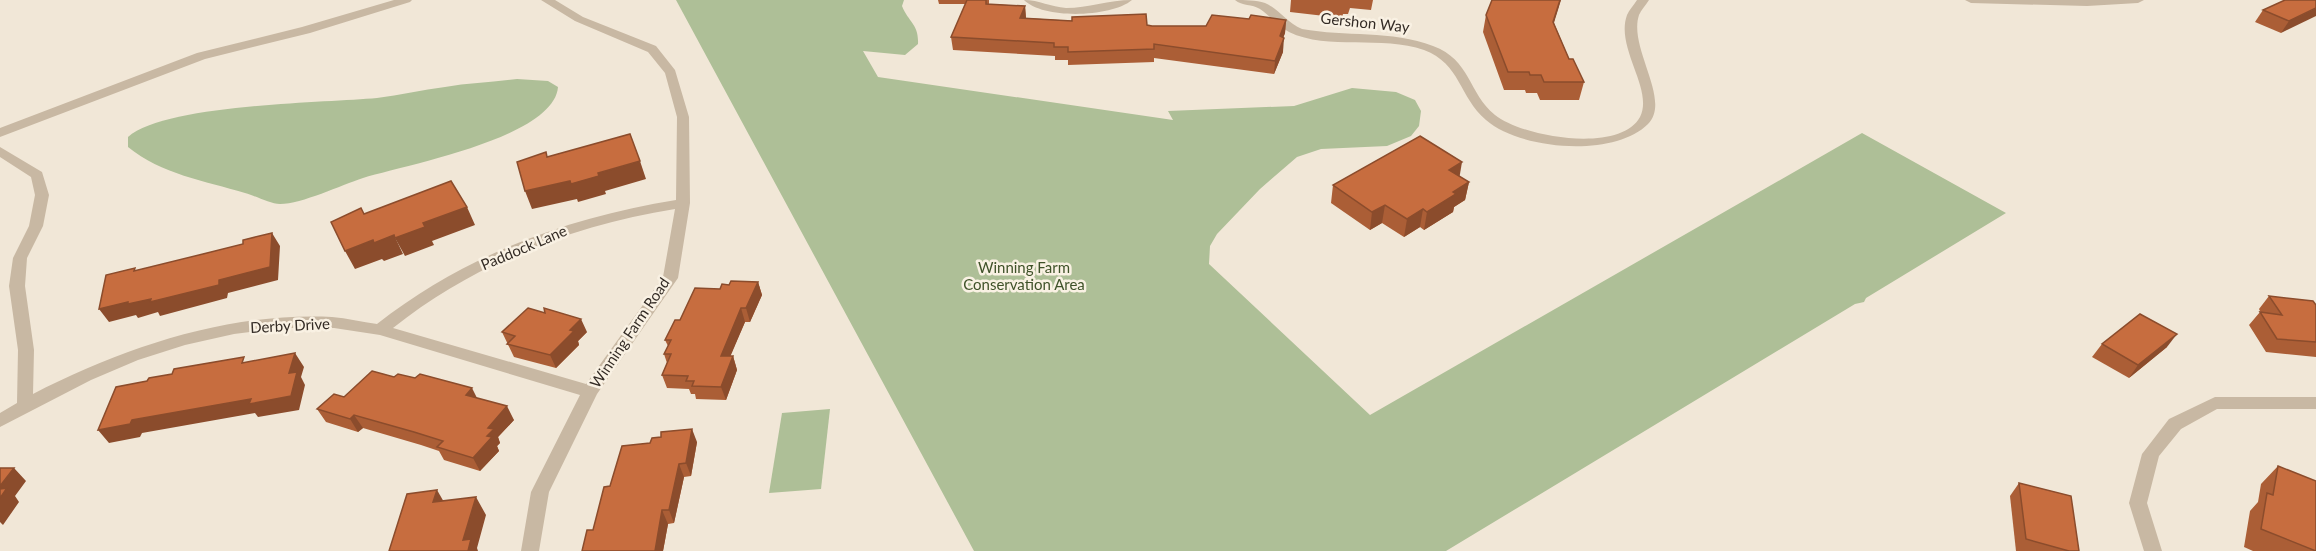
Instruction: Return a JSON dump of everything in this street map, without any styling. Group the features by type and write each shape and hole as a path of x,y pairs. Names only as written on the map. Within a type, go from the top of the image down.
{"street":[{"path":"0,133 74,106 161,69 406,0"},
{"name":"Winning Farm Road","path":"530,551 540,492 590,391 669,278 683,203 683,117 670,73 652,49 579,19 546,0"},
{"path":"1030,0 1041,8 1080,10 1126,0"},
{"name":"Gershon Way","path":"1241,0 1261,5 1297,32 1414,45 1443,55 1464,74 1473,99 1492,120 1527,135 1568,142 1604,141 1630,135 1646,119 1649,99 1633,48 1631,20 1643,0"},
{"path":"1971,0 2087,3 2138,0"},
{"path":"0,151 38,175 42,195 36,226 20,258 17,286 26,350 26,405"},
{"name":"Paddock Lane","path":"380,330 402,311 434,291 489,261 551,233 639,209 683,203"},
{"name":"Derby Drive","path":"0,422 57,387 143,351 201,336 296,323 344,324 380,330 590,391"},
{"path":"2153,551 2138,503 2151,454 2175,424 2215,403 2316,403"}],"green space":[{"name":"Winning Farm Conservation Area","path":"676,0 904,0 902,6 917,32 918,44 905,55 863,51 878,77 1173,120 1168,111 1294,106 1352,88 1396,92 1415,100 1421,111 1419,126 1411,136 1387,146 1321,149 1297,157 1260,189 1217,234 1210,246 1209,264 1370,415 1862,133 2006,213 1866,298 1864,302 1855,304 1446,551 974,551"},
{"path":"517,79 548,81 558,87 550,105 532,121 506,135 475,147 363,178 310,198 289,203 272,203 184,176 155,164 128,147 128,137 147,126 209,111 377,98"},
{"path":"830,409 821,489 769,493 782,413"}],"building":[{"path":"967,0 986,0 986,4 1025,6 1020,18 1072,21 1072,17 1146,14 1147,25 1152,26 1206,26 1212,15 1249,19 1251,15 1286,20 1280,36 1284,38 1275,61 1154,44 1154,49 1068,52 1068,47 1054,47 1054,43 951,37"},
{"path":"1492,0 1560,0 1553,22 1569,59 1573,59 1584,82 1544,82 1541,75 1530,75 1529,72 1508,72 1486,15"},
{"path":"2285,0 2316,0 2316,8 2289,21 2263,10"},
{"path":"630,134 640,161 598,173 599,176 571,184 570,181 525,191 517,162 546,152 547,157"},
{"path":"1420,136 1462,162 1449,170 1469,182 1453,192 1456,194 1427,212 1423,209 1407,219 1385,205 1372,212 1333,185"},
{"path":"451,181 467,207 423,223 425,227 395,238 394,235 374,243 373,240 345,251 331,222 361,208 364,214"},
{"path":"272,233 270,267 219,280 219,285 150,302 151,299 99,309 106,275 135,268 134,271 243,244 243,240"},
{"path":"731,281 758,282 746,308 741,308 721,356 733,356 721,387 692,386 694,381 686,381 688,376 662,375 671,354 664,354 671,340 665,340 675,320 680,320 695,288 720,289 722,284 729,285"},
{"path":"2269,296 2313,301 2316,305 2316,342 2277,339 2260,312 2282,315"},
{"path":"528,308 545,313 544,308 581,319 570,330 574,331 550,355 507,344 515,336 502,332"},
{"path":"2140,314 2177,334 2138,365 2102,344"},
{"path":"295,353 289,373 297,372 291,396 249,404 251,399 132,420 130,424 98,430 116,387 172,374 174,369 244,357 242,363"},
{"path":"372,371 394,377 398,374 415,378 420,374 472,388 466,395 507,406 488,428 494,429 487,436 492,437 473,458 437,447 443,441 354,415 350,419 317,409 334,394 344,397"},
{"path":"692,429 686,463 679,464 669,510 662,510 655,551 582,551 587,530 593,530 604,487 610,486 622,446 650,443 652,438 661,437 661,432"},
{"path":"2278,466 2316,481 2316,551 2261,529 2267,493 2273,495"},
{"path":"0,468 14,468 0,486"},
{"path":"2019,483 2071,496 2079,551 2069,551 2026,539"},
{"path":"7,488 0,498 0,489"},
{"path":"437,490 433,502 476,497 463,540 471,539 468,551 389,551 407,494"}]}
